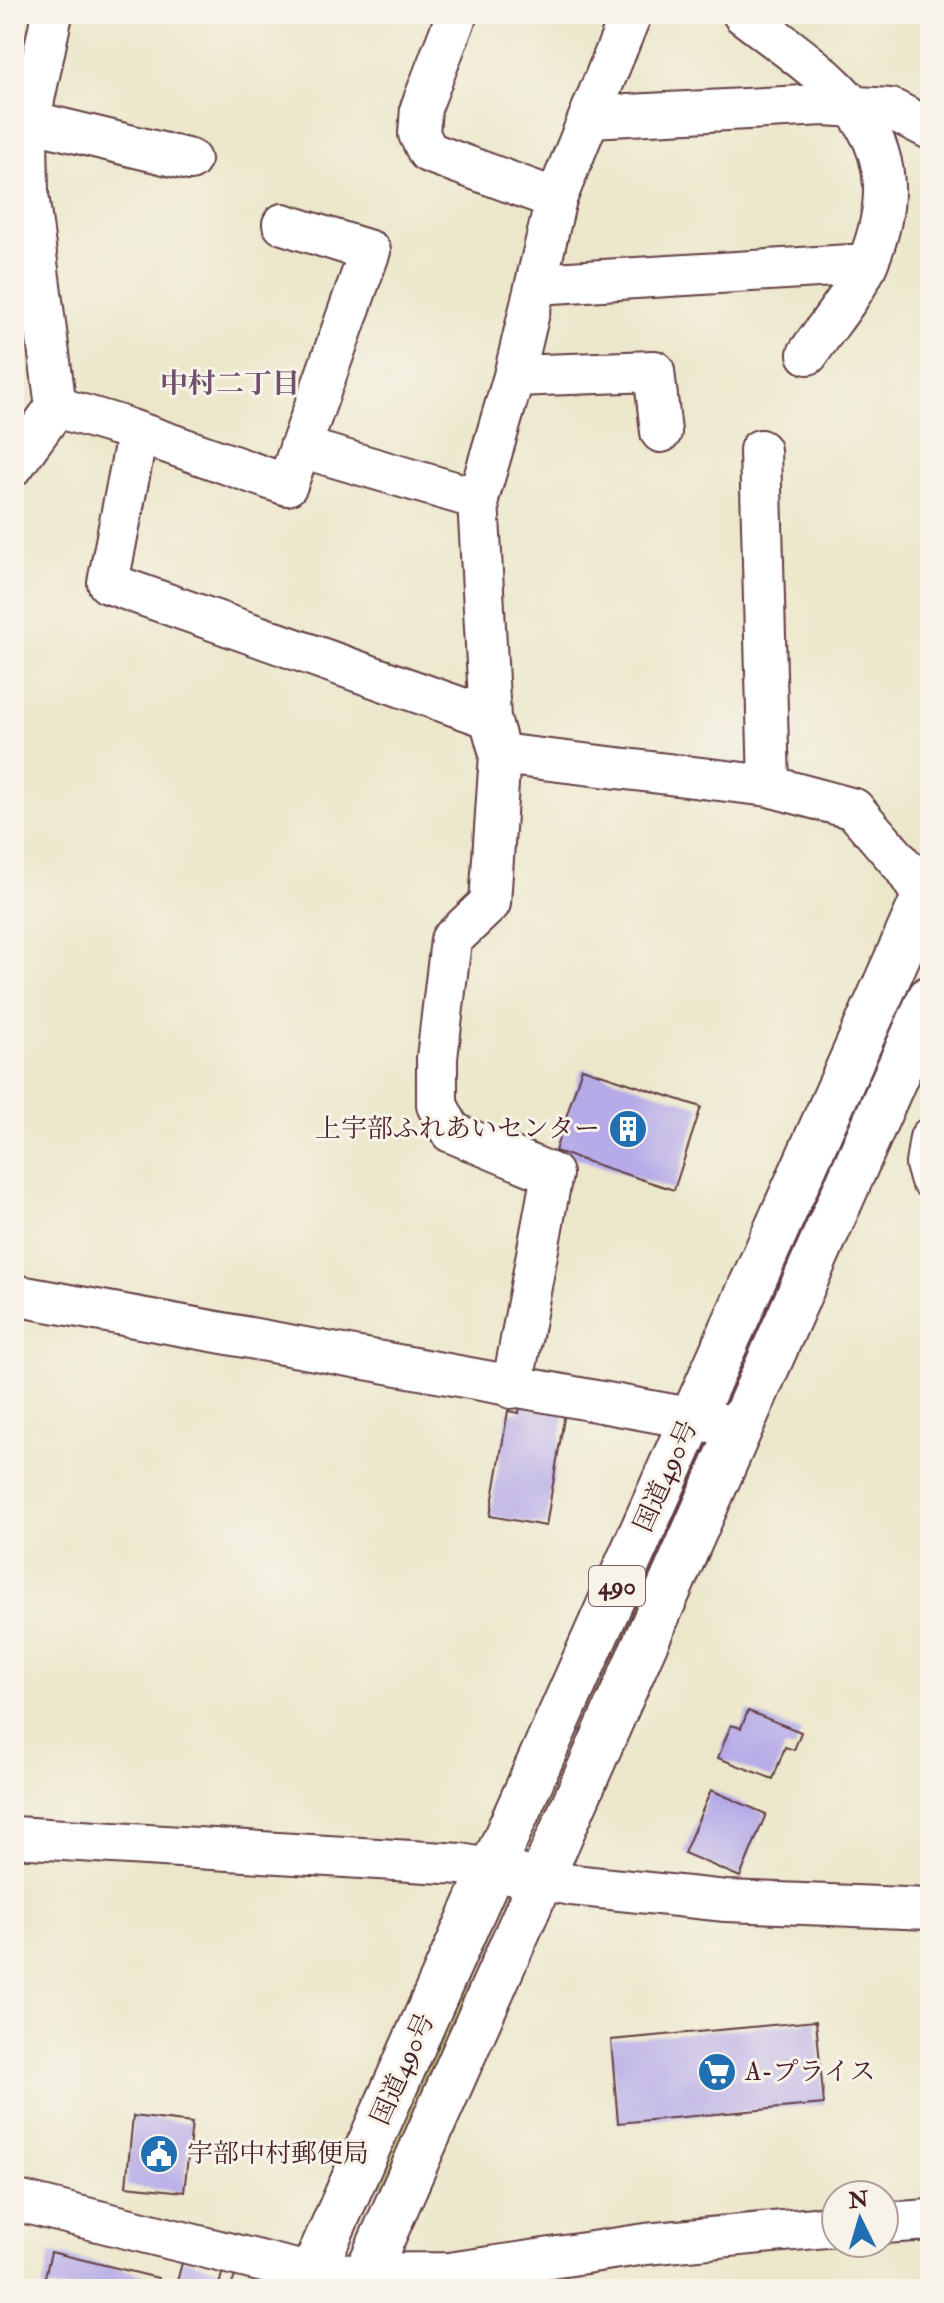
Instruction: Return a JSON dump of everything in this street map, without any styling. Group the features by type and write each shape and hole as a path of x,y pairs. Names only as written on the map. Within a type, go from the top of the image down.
{"highway":[{"name":"国道490号","path":"308,2282 691,1418 928,904"},
{"name":"国道490号","path":"363,2282 930,998"}],"street":[{"path":"14,465 56,407 28,194 23,129 52,14"},
{"path":"457,14 421,108 419,134 428,152 556,199"},
{"path":"512,1388 552,1174 451,1132 437,1105 437,1058 451,940 490,903 495,736 478,499 514,376 556,199 631,14"},
{"path":"743,14 832,83 855,108 880,149 884,211 867,264 808,354"},
{"path":"590,117 824,105 891,109 930,129"},
{"path":"23,129 190,160"},
{"path":"56,407 117,425 137,435 287,485 370,251 283,224"},
{"path":"536,284 867,264"},
{"path":"514,376 654,371 661,432"},
{"path":"137,435 108,583 495,736 769,786 854,809 904,867 928,904"},
{"path":"300,447 478,499"},
{"path":"760,450 769,786"},
{"path":"930,1138 926,1164 930,1178"},
{"path":"14,1295 739,1428"},
{"path":"14,1837 493,1868 540,1879 726,1901 930,1909"},
{"path":"14,2200 308,2282 363,2282 449,2273 646,2244 820,2228"},
{"path":"900,2222 930,2220"}],"green space":[{"path":"703,1432 716,1438 545,1830 531,1824"},
{"path":"485,1931 496,1936 385,2185 374,2181"}],"building":[{"name":"上宇部ふれあいセンター","path":"582,1068 701,1107 674,1190 555,1151"},
{"path":"521,1398 566,1406 546,1526 490,1516 508,1411 519,1413"},
{"path":"748,1711 801,1732 794,1750 785,1747 773,1779 718,1758 731,1725 741,1728"},
{"path":"711,1790 766,1814 740,1877 684,1853"},
{"name":"A-プライス","path":"816,2021 824,2104 618,2123 611,2040"},
{"path":"133,2116 192,2123 184,2192 126,2186"},
{"path":"51,2252 158,2278 155,2289 42,2289"},
{"path":"183,2259 223,2270 218,2289 175,2289"},
{"path":"236,2274 262,2283 260,2289 230,2289"}],"place":[{"name":"上宇部ふれあいセンター","path":"628,1129"},
{"name":"A-プライス","path":"717,2072"},
{"name":"宇部中村郵便局","path":"159,2154"}],"district":[{"name":"中村二丁目","path":"230,384"}]}
